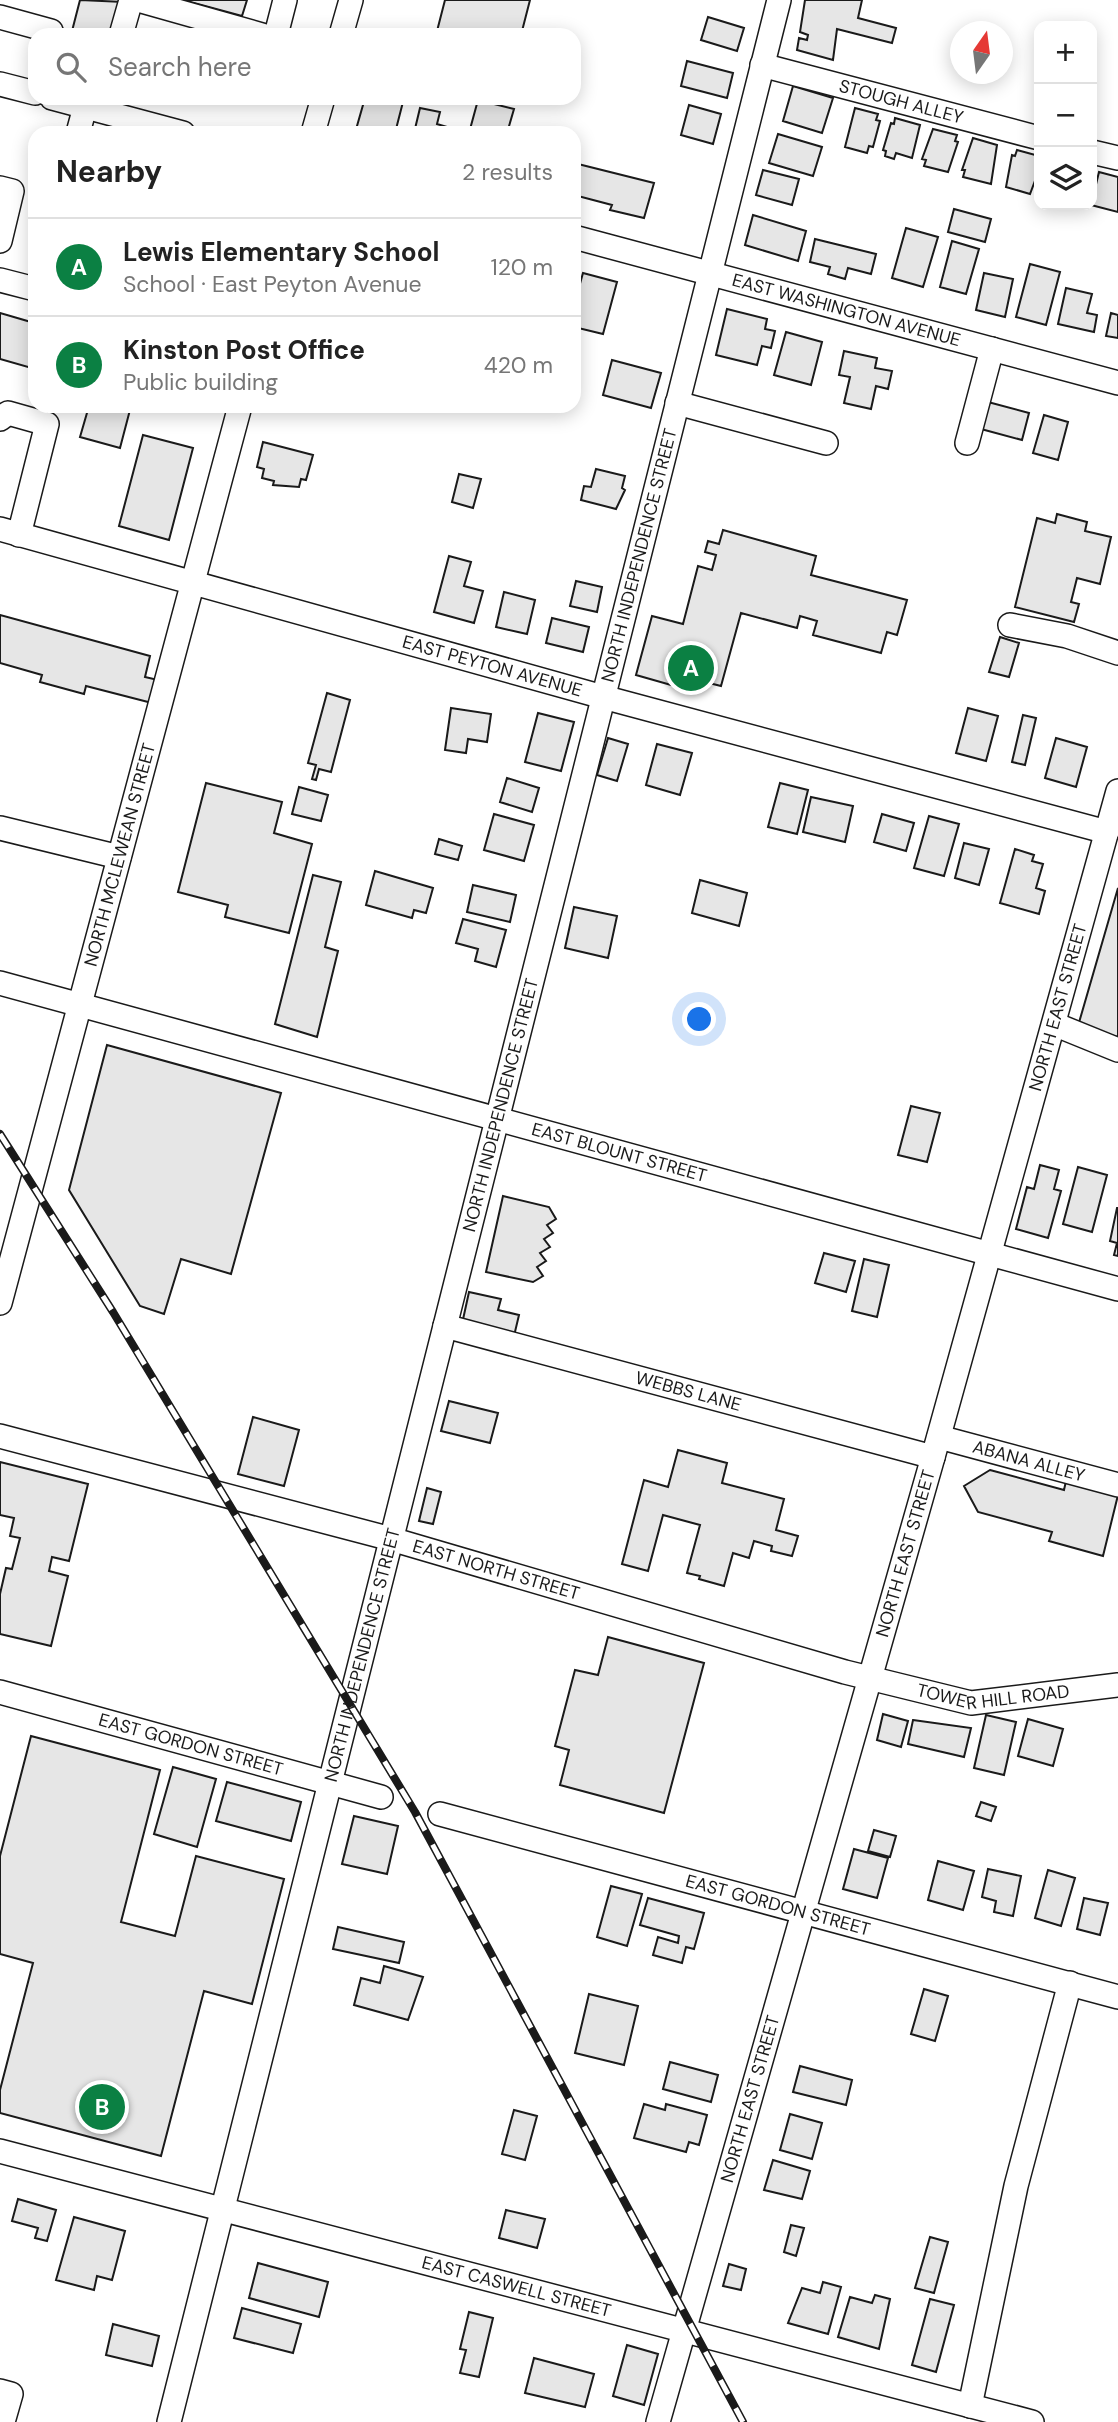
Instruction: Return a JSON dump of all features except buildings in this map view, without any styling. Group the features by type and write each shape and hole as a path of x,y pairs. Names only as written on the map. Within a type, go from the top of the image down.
{"street":[{"path":"123,28 131,0"},
{"path":"138,0 237,28"},
{"path":"278,28 285,0"},
{"path":"343,28 351,0"},
{"name":"NORTH INDEPENDENCE STREET","path":"169,2422 779,0"},
{"path":"1,20 37,28"},
{"name":"STOUGH ALLEY","path":"762,65 1034,137"},
{"path":"0,84 28,91"},
{"path":"315,126 321,105"},
{"path":"83,126 97,106 161,126"},
{"path":"1097,153 1118,159"},
{"path":"0,188 12,191 0,241"},
{"name":"EAST WASHINGTON AVENUE","path":"581,239 1118,383"},
{"path":"0,280 28,287"},
{"path":"967,443 992,349"},
{"path":"677,403 826,443"},
{"path":"0,419 8,413 47,424 9,532"},
{"name":"NORTH MCLEWEAN STREET","path":"0,1303 238,413"},
{"name":"EAST PEYTON AVENUE","path":"9,532 603,697 1107,832"},
{"path":"1010,625 1068,636 1118,653"},
{"name":"NORTH EAST STREET","path":"658,2422 802,1911 871,1678 1118,791"},
{"path":"0,828 119,858"},
{"name":"EAST BLOUNT STREET","path":"0,983 1118,1289"},
{"path":"1054,1024 1118,1050"},
{"name":"WEBBS LANE","path":"445,1326 936,1447"},
{"name":"EAST NORTH STREET","path":"0,1436 391,1539 871,1678"},
{"name":"ABANA ALLEY","path":"936,1447 1118,1485"},
{"name":"TOWER HILL ROAD","path":"871,1678 971,1703 1117,1682"},
{"name":"EAST GORDON STREET","path":"0,1692 381,1797"},
{"name":"EAST GORDON STREET","path":"440,1814 1118,1997"},
{"path":"970,2406 1016,2186 1070,1983"},
{"name":"EAST CASWELL STREET","path":"0,2151 222,2210 685,2323 1032,2422"},
{"path":"0,2391 10,2394 3,2422"}],"railway":[{"path":"0,1134 113,1312 415,1812 743,2422"}],"place":[{"name":"Lewis Elementary School","path":"691,668"},
{"name":"Kinston Post Office","path":"102,2107"}]}
